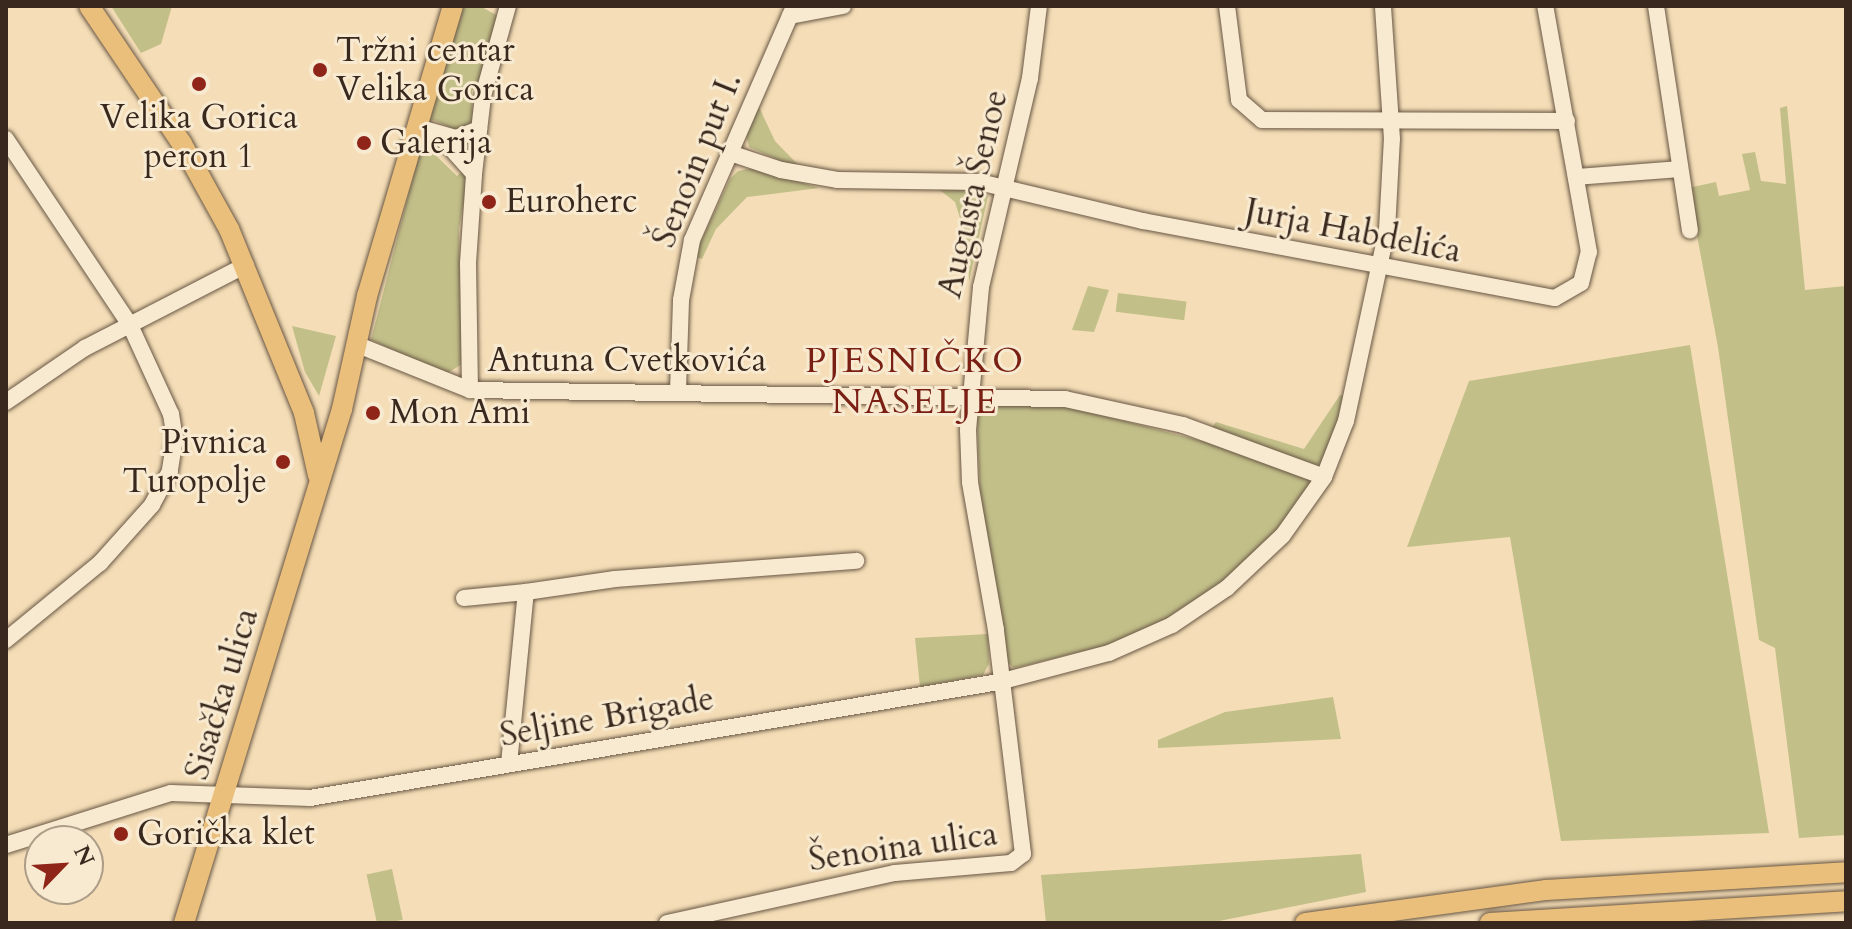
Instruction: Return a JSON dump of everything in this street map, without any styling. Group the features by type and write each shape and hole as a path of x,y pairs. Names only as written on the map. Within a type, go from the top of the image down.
{"main road":[{"path":"89,6 182,144 246,265 304,413 318,483"},
{"name":"Sisačka ulica","path":"184,923 340,415 367,296 453,6"},
{"path":"304,413 320,424 340,415"},
{"path":"1305,923 1546,890 1846,872"},
{"path":"1490,923 1846,901"}],"street":[{"path":"470,390 468,263 474,174 479,129 508,6"},
{"path":"792,11 843,6"},
{"name":"Augusta Šenoe","path":"999,682 970,482 971,394 981,287 1030,78 1039,6"},
{"path":"1227,6 1235,88 1252,115 1279,123 1567,121"},
{"name":"Seljine Brigade","path":"6,845 152,797 195,792 310,798 999,682 1109,653 1190,614 1276,542 1324,477 1354,393 1382,266 1391,122 1383,6"},
{"name":"Jurja Habdelića","path":"733,154 781,170 837,180 927,177 1005,187 1143,221 1539,298 1562,297 1581,283 1589,261 1545,6"},
{"path":"1656,6 1690,230"},
{"name":"Šenoin put I.","path":"678,391 687,260 699,222 733,154 792,11"},
{"path":"417,127 439,135 462,138 479,129"},
{"path":"439,135 474,174"},
{"path":"6,139 130,325 171,414 175,450 166,481 100,563 6,640"},
{"path":"1576,177 1679,169"},
{"path":"6,402 51,369 246,265"},
{"name":"Antuna Cvetkovića","path":"358,345 470,390 1041,396 1131,411 1324,477"},
{"path":"464,598 669,574 856,561"},
{"path":"509,764 526,592"},
{"name":"Šenoina ulica","path":"667,923 895,873 1015,862 1023,854 1024,838 999,682"}],"shaded area":[{"path":"111,6 172,6 161,44 141,53"},
{"path":"456,6 480,6 498,16 477,90 472,90 473,123 458,131 424,116"},
{"path":"1787,106 1805,290 1846,286 1846,835 1799,838 1775,648 1759,640 1718,347 1688,188 1716,182 1719,196 1750,190 1742,154 1755,152 1761,181 1786,184 1780,108"},
{"path":"759,107 775,141 804,171 749,147 746,134"},
{"path":"422,142 457,176 465,169 468,179 459,228 462,364 446,374 371,340"},
{"path":"753,168 819,188 747,197 716,229 702,259 694,256 730,179 738,171"},
{"path":"936,187 979,189 988,196 969,282 968,244 955,202"},
{"path":"1088,286 1109,290 1094,332 1072,330"},
{"path":"1118,293 1186,301 1184,320 1116,312"},
{"path":"292,326 336,336 319,396 305,372"},
{"path":"1690,345 1769,833 1561,841 1510,537 1407,547 1469,381"},
{"path":"1340,395 1349,398 1323,461 1316,465 1211,429 1216,422 1304,449"},
{"path":"1062,405 1225,447 1308,478 1310,487 1280,529 1223,581 1164,620 1121,642 1014,668 1006,661 981,519 977,418 985,406"},
{"path":"988,634 989,664 983,675 920,687 915,638"},
{"path":"1333,697 1341,739 1158,748 1158,740 1225,712"},
{"path":"1361,854 1366,892 1209,923 1046,923 1041,875"},
{"path":"392,869 403,920 377,923 367,874"}],"place":[{"name":"Tržni centar Velika Gorica","path":"320,70"},
{"name":"Velika Gorica peron 1","path":"199,84"},
{"name":"Galerija","path":"364,143"},
{"name":"Euroherc","path":"489,202"},
{"name":"Mon Ami","path":"373,413"},
{"name":"Pivnica Turopolje","path":"283,462"},
{"name":"Gorička klet","path":"121,834"}],"district":[{"name":"PJESNIČKO NASELJE","path":"915,380"}]}
